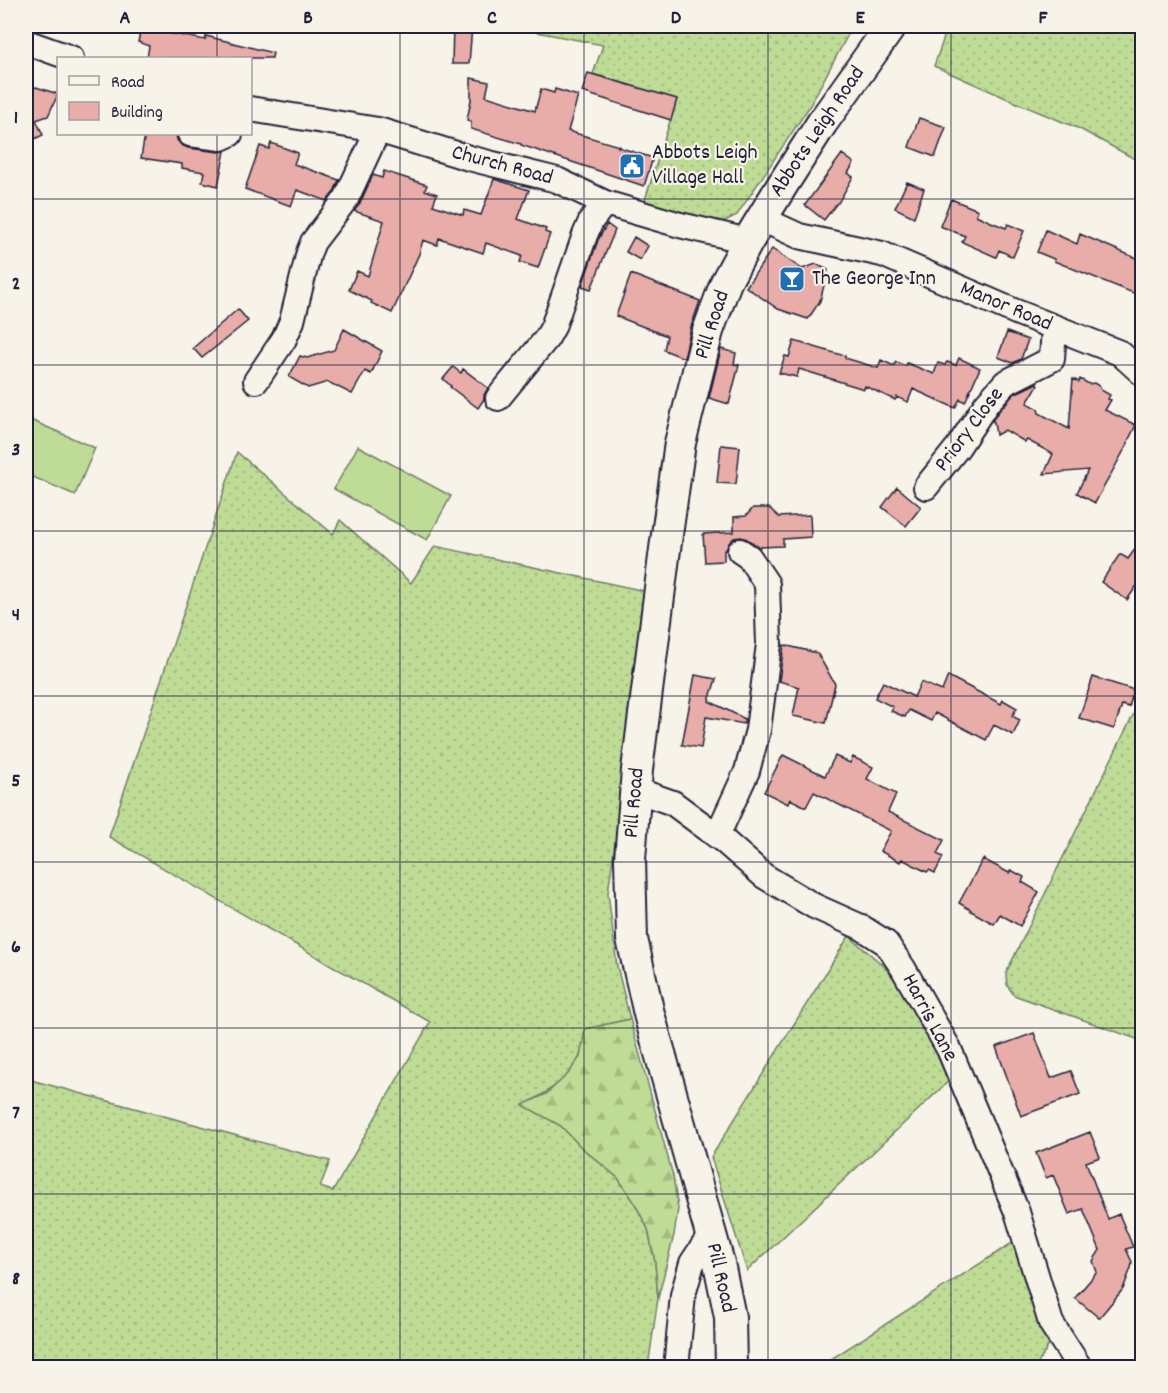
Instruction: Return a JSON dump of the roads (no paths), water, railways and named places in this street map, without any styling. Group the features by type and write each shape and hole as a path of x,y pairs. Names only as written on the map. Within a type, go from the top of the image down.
{"main road":[{"name":"Abbots Leigh Road","path":"755,230 822,123 891,26"},
{"name":"Pill Road","path":"730,1368 730,1317 718,1263 649,1014 632,939 630,859 636,790 680,442 708,331 720,315 726,282 755,230"}],"street":[{"path":"26,42 68,57"},
{"name":"Church Road","path":"252,109 378,130 469,158 556,180 605,203 680,225 755,230"},
{"path":"256,381 284,339 292,321 313,242 346,199 378,130"},
{"path":"198,135 221,138 228,135"},
{"path":"498,398 554,327 585,235 591,221 605,203"},
{"name":"Manor Road","path":"755,230 799,236 882,254 1016,312 1120,353 1143,373"},
{"name":"Priory Close","path":"926,487 958,447 987,403 1005,383 1052,359 1054,327"},
{"path":"717,836 747,771 758,730 769,644 766,584 749,557 740,551"},
{"name":"Harris Lane","path":"636,790 673,803 764,876 814,906 861,927 886,943 903,968 949,1049 1017,1212 1050,1323 1080,1368"},
{"path":"676,1368 683,1294 692,1263 711,1236"}],"place":[{"name":"Abbots Leigh Village Hall","path":"632,166"},
{"name":"The George Inn","path":"792,279"}]}
